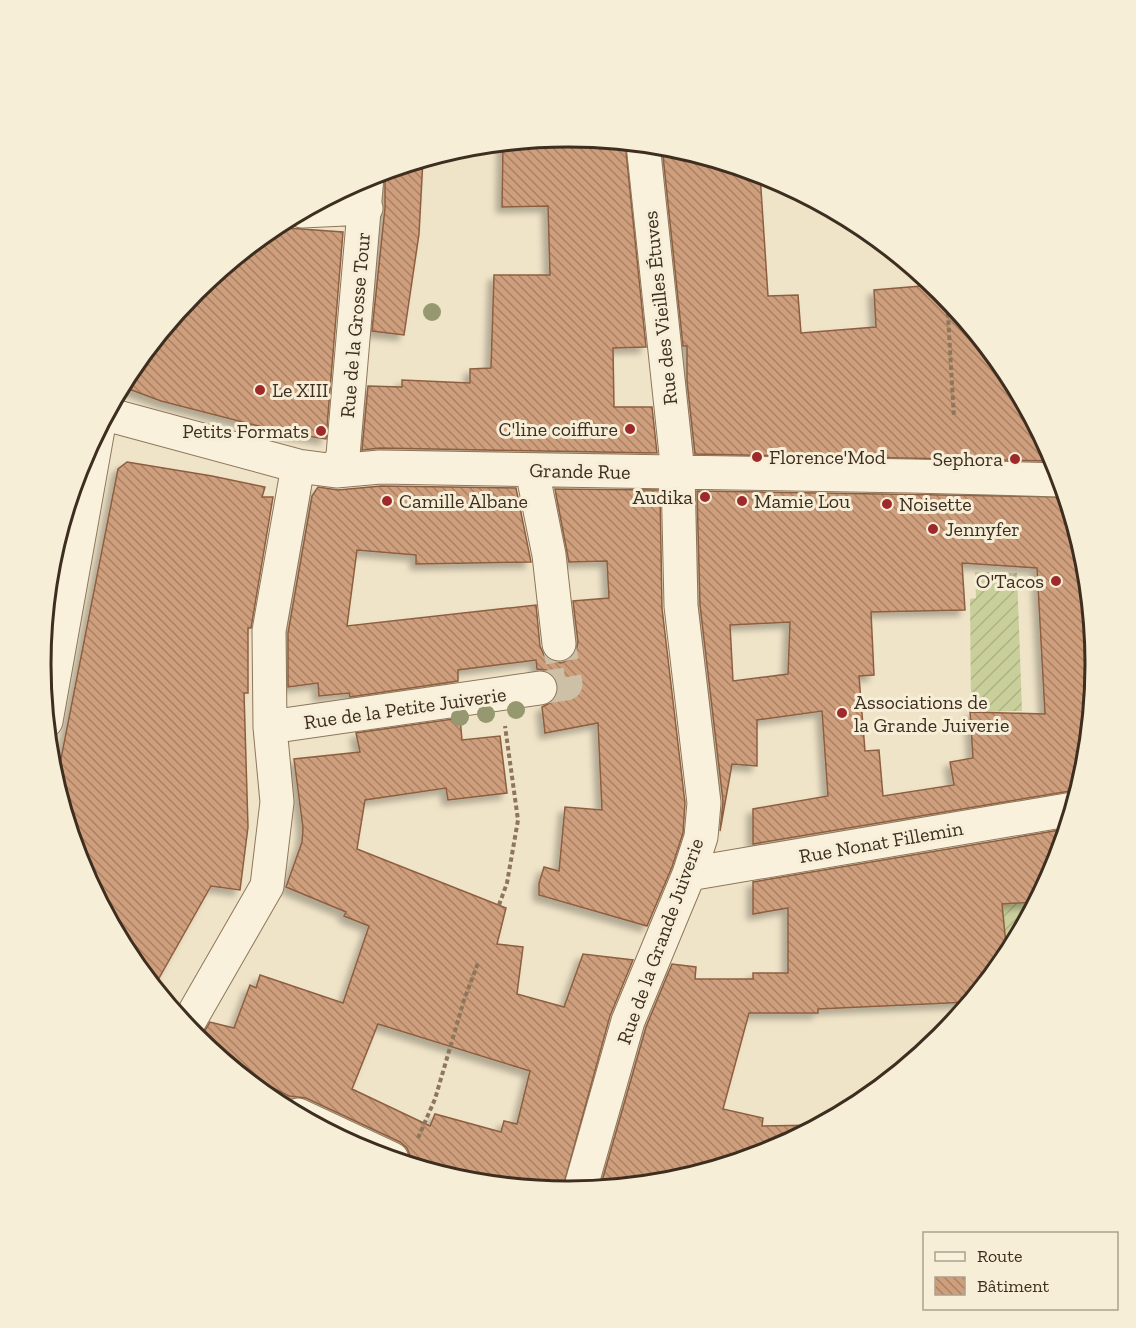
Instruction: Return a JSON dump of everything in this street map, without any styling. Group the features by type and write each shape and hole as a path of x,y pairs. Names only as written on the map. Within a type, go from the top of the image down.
{"street":[{"name":"Rue des Vieilles Étuves","path":"644,153 678,473"},
{"path":"339,200 366,192"},
{"name":"Rue de la Grosse Tour","path":"336,471 343,455 366,192"},
{"name":"Grande Rue","path":"114,416 298,466 336,471 373,468 1051,480"},
{"path":"52,689 92,461"},
{"path":"191,1018 267,885 277,802 270,727 269,631 298,466"},
{"path":"532,470 549,555 559,644"},
{"name":"Rue de la Grande Juiverie","path":"583,1181 628,1021 689,874 700,837 704,803 681,606 678,473"},
{"name":"Rue de la Petite Juiverie","path":"270,727 540,688"},
{"name":"Rue Nonat Fillemin","path":"689,874 1063,811"},
{"path":"347,1132 404,1151"}],"path":[{"path":"947,312 954,418"},
{"path":"499,905 507,883 518,820 500,694"},
{"path":"404,1151 435,1099 464,999 478,963"}],"green space":[{"path":"975,572 1017,573 1022,711 971,712 970,599 976,598"},
{"path":"996,849 1030,897 1005,940"}],"building":[{"path":"568,147 626,150 646,347 613,348 614,407 652,407 657,453 380,448 362,450 368,386 402,387 402,380 470,383 470,369 491,368 494,275 550,275 548,206 502,207 503,151"},
{"path":"663,156 734,174 761,184 768,296 798,295 801,333 876,327 874,290 921,286 957,323 998,377 1032,435 1044,461 695,454 687,381 687,346 683,346"},
{"path":"423,168 419,234 404,335 372,331 385,208 385,180"},
{"path":"290,228 343,232 326,439 282,432 161,401 130,389 158,349 202,298 253,254"},
{"path":"127,462 212,476 265,487 262,497 273,497 251,628 248,628 248,693 244,693 248,827 240,890 211,886 158,979 120,922 90,862 78,830 60,762 118,469"},
{"path":"381,486 516,488 531,562 416,564 416,555 357,550 347,626 536,605 540,646 544,655 551,661 561,663 571,659 578,642 573,601 609,598 607,561 569,562 555,489 660,490 662,608 685,803 683,833 672,867 647,926 539,895 539,883 544,867 559,871 565,807 602,810 598,723 545,733 542,707 552,702 559,686 554,676 546,670 537,669 536,660 458,670 458,681 350,697 349,693 319,696 318,683 288,687 288,633 312,496 318,487 338,490"},
{"path":"697,491 1058,497 1075,563 1084,630 1084,698 1081,731 1069,791 753,844 753,809 828,796 822,711 757,720 757,766 732,764 720,831 723,801 700,605","holes":["962,563 1037,568 1045,714 970,712 973,758 950,762 954,785 883,796 879,750 865,751 859,676 874,675 871,612 965,610","790,622 788,674 733,681 730,625"]},
{"path":"460,718 462,740 500,736 507,793 448,800 446,788 365,800 357,849 506,908 497,944 523,947 517,994 564,1007 583,954 633,960 610,1016 565,1181 501,1177 413,1157 400,1142 306,1098 289,1096 272,1087 204,1032 210,1022 234,1028 250,985 256,988 260,975 343,1003 369,926 344,916 346,912 286,887 302,842 303,828 294,759 360,752 356,733","holes":["378,1024 530,1071 517,1124 504,1121 501,1132 435,1114 430,1126 352,1089"]},
{"path":"1058,830 1027,903 1002,904 1005,939 959,1003 818,1009 818,1013 749,1013 723,1109 763,1118 762,1126 802,1125 766,1142 702,1163 635,1177 602,1180 646,1027 672,964 696,967 695,979 753,979 753,973 788,973 788,908 753,914 753,882"}],"tunnel":[{"path":"540,688 566,684 559,644"}],"place":[{"name":"Le XIII","path":"260,390"},
{"name":"C'line coiffure","path":"630,429"},
{"name":"Petits Formats","path":"321,431"},
{"name":"Florence'Mod","path":"757,457"},
{"name":"Sephora","path":"1015,459"},
{"name":"Audika","path":"705,497"},
{"name":"Camille Albane","path":"387,501"},
{"name":"Mamie Lou","path":"742,501"},
{"name":"Noisette","path":"887,504"},
{"name":"Jennyfer","path":"933,529"},
{"name":"O'Tacos","path":"1056,581"},
{"name":"Associations de la Grande Juiverie","path":"842,713"}]}
